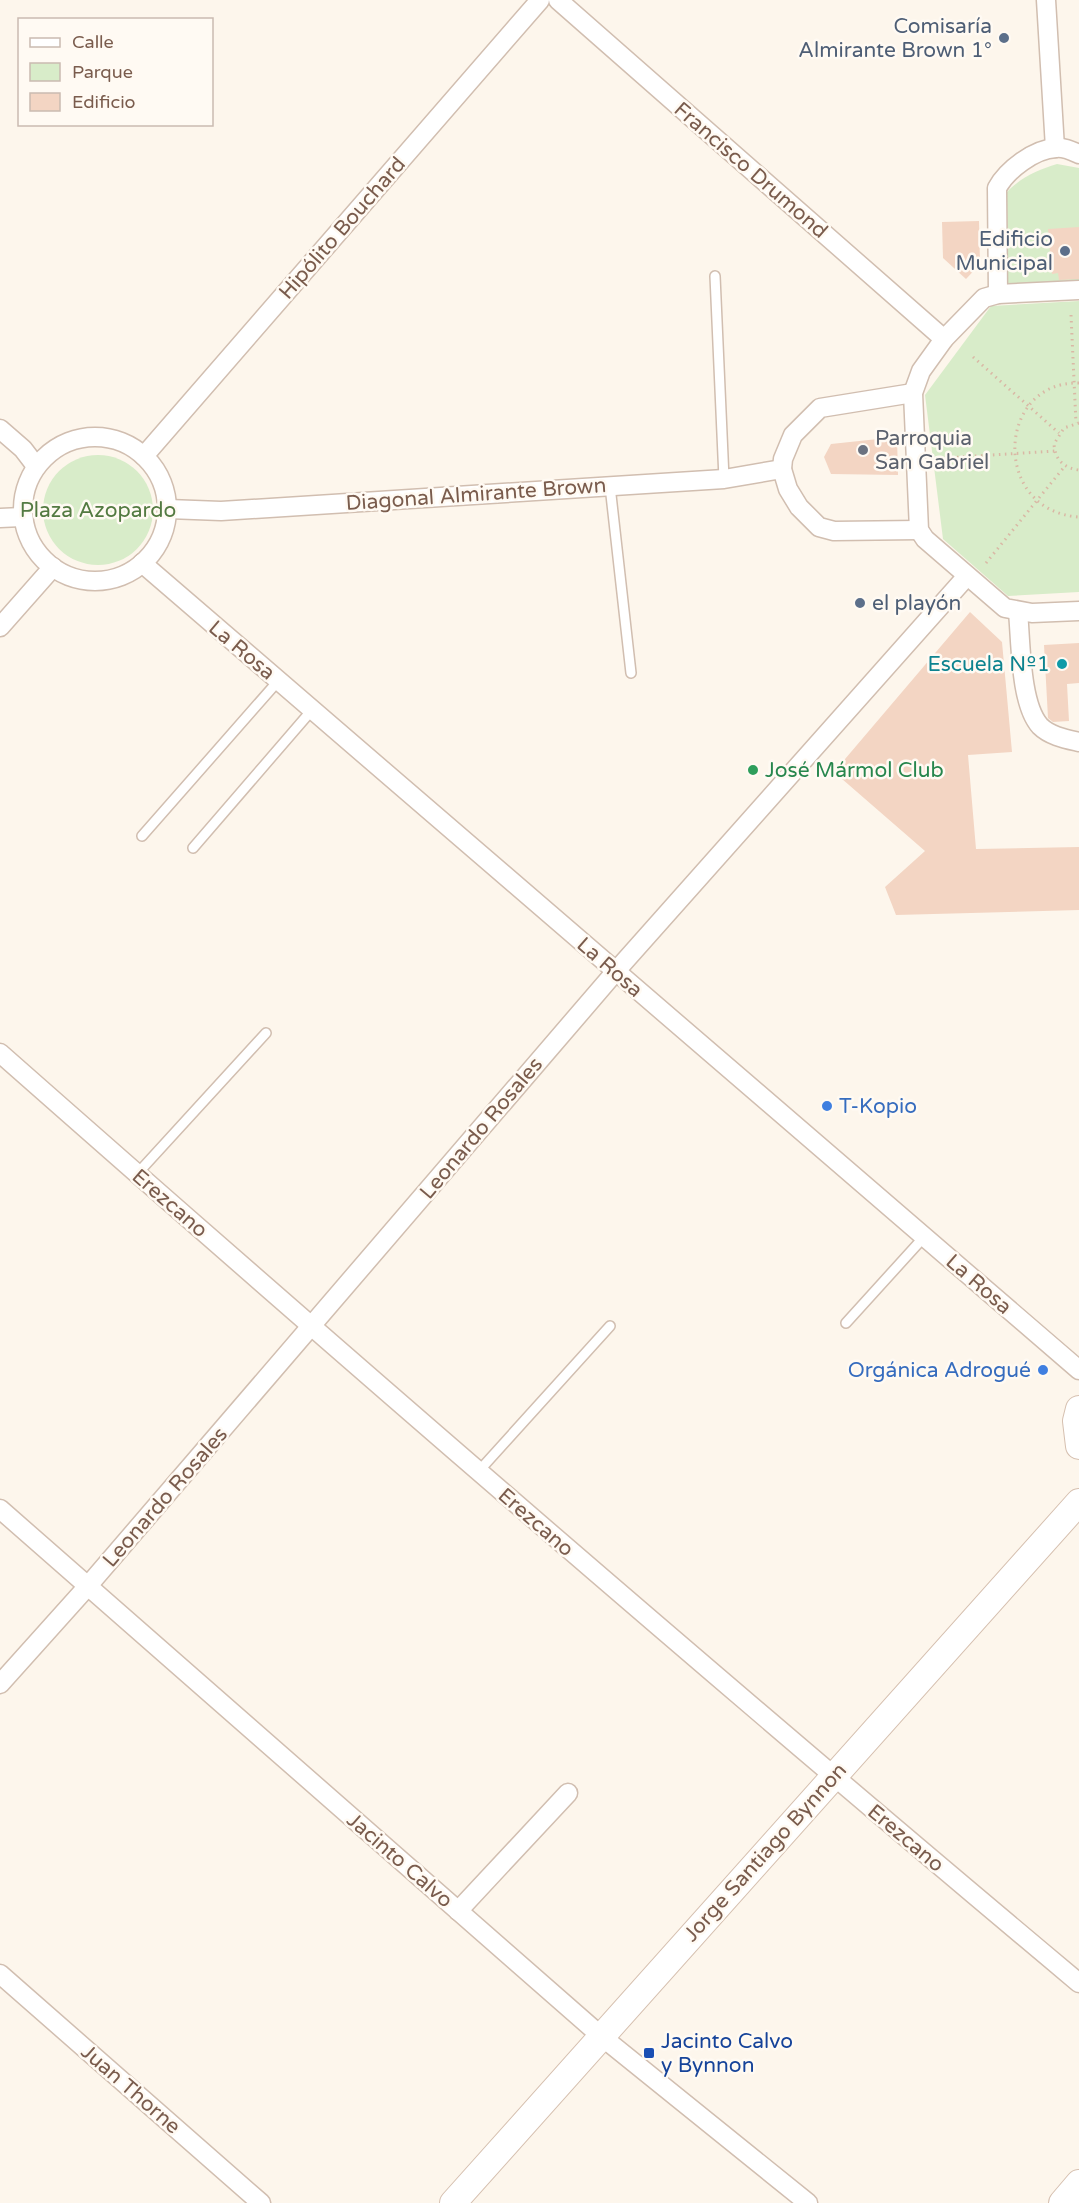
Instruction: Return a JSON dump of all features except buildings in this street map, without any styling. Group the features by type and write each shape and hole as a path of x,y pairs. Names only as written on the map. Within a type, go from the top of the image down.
{"street":[{"name":"Hipólito Bouchard","path":"144,456 540,0"},
{"name":"Francisco Drumond","path":"558,0 944,339"},
{"path":"1046,0 1055,147"},
{"path":"998,294 997,188 1002,179 1038,153 1055,147 1079,154"},
{"path":"1079,290 998,294 984,298 944,339 921,371 913,393 919,530 925,539 997,603 1018,612 1079,611"},
{"path":"913,393 820,408 793,435 783,459 782,469 788,489 799,507 819,527 834,531 919,530"},
{"path":"0,429 23,449 36,466"},
{"path":"93,436 115,439 135,448 144,456 152,463 164,484 168,509 166,527 159,544 142,563 130,573 107,580 83,580 61,573 42,559 28,539 22,517 27,482 36,466 52,450 71,440 93,436"},
{"name":"Diagonal Almirante Brown","path":"168,509 221,511 724,479 782,469"},
{"path":"0,518 22,517"},
{"name":"La Rosa","path":"142,563 1079,1370"},
{"path":"0,627 53,567"},
{"name":"Leonardo Rosales","path":"0,1684 311,1328 616,971 967,576"},
{"path":"1018,612 1030,710 1041,727 1049,733 1079,742"},
{"name":"Erezcano","path":"1,1056 478,1472 833,1777 1079,1983"},
{"path":"1079,1408 1076,1421 1079,1446"},
{"name":"Jorge Santiago Bynnon","path":"453,2203 1079,1502"},
{"name":"Jacinto Calvo","path":"0,1509 601,2036 808,2203"},
{"path":"458,1911 568,1793"},
{"name":"Juan Thorne","path":"0,1974 261,2203"},
{"path":"1062,2203 1079,2183"}],"lane":[{"path":"715,276 724,479"},
{"path":"610,486 631,673"},
{"path":"142,836 279,681"},
{"path":"193,848 312,710"},
{"path":"136,1174 266,1033"},
{"path":"846,1323 924,1237"},
{"path":"478,1472 610,1326"}],"path":[{"path":"1059,432 1078,423 1071,315"},
{"path":"973,357 1059,432"},
{"path":"1077,383 1049,391 1029,407 1015,436 1013,453 1016,470 1024,487 1037,501 1050,510 1079,517"},
{"path":"1059,432 1055,451 1065,466 1079,470"},
{"path":"945,458 1055,451"},
{"path":"986,563 1065,466"}],"green space":[{"path":"1057,164 1079,168 1079,288 1008,291 1007,192 1030,175"},
{"path":"1079,301 1079,592 1008,596 943,539 925,395 991,306"},
{"name":"Plaza Azopardo","path":"98,455 119,459 137,471 149,489 153,510 149,531 137,549 119,561 98,565 77,561 59,549 47,531 43,510 47,489 59,471 77,459"}],"place":[{"name":"Comisaría Almirante Brown 1°","path":"1004,38"},
{"name":"Edificio Municipal","path":"1065,251"},
{"name":"Parroquia San Gabriel","path":"863,450"},
{"name":"el playón","path":"860,603"},
{"name":"Escuela Nº1","path":"1062,664"},
{"name":"José Mármol Club","path":"753,770"},
{"name":"T-Kopio","path":"827,1106"},
{"name":"Orgánica Adrogué","path":"1043,1370"},
{"name":"Jacinto Calvo y Bynnon","path":"649,2053"}]}
